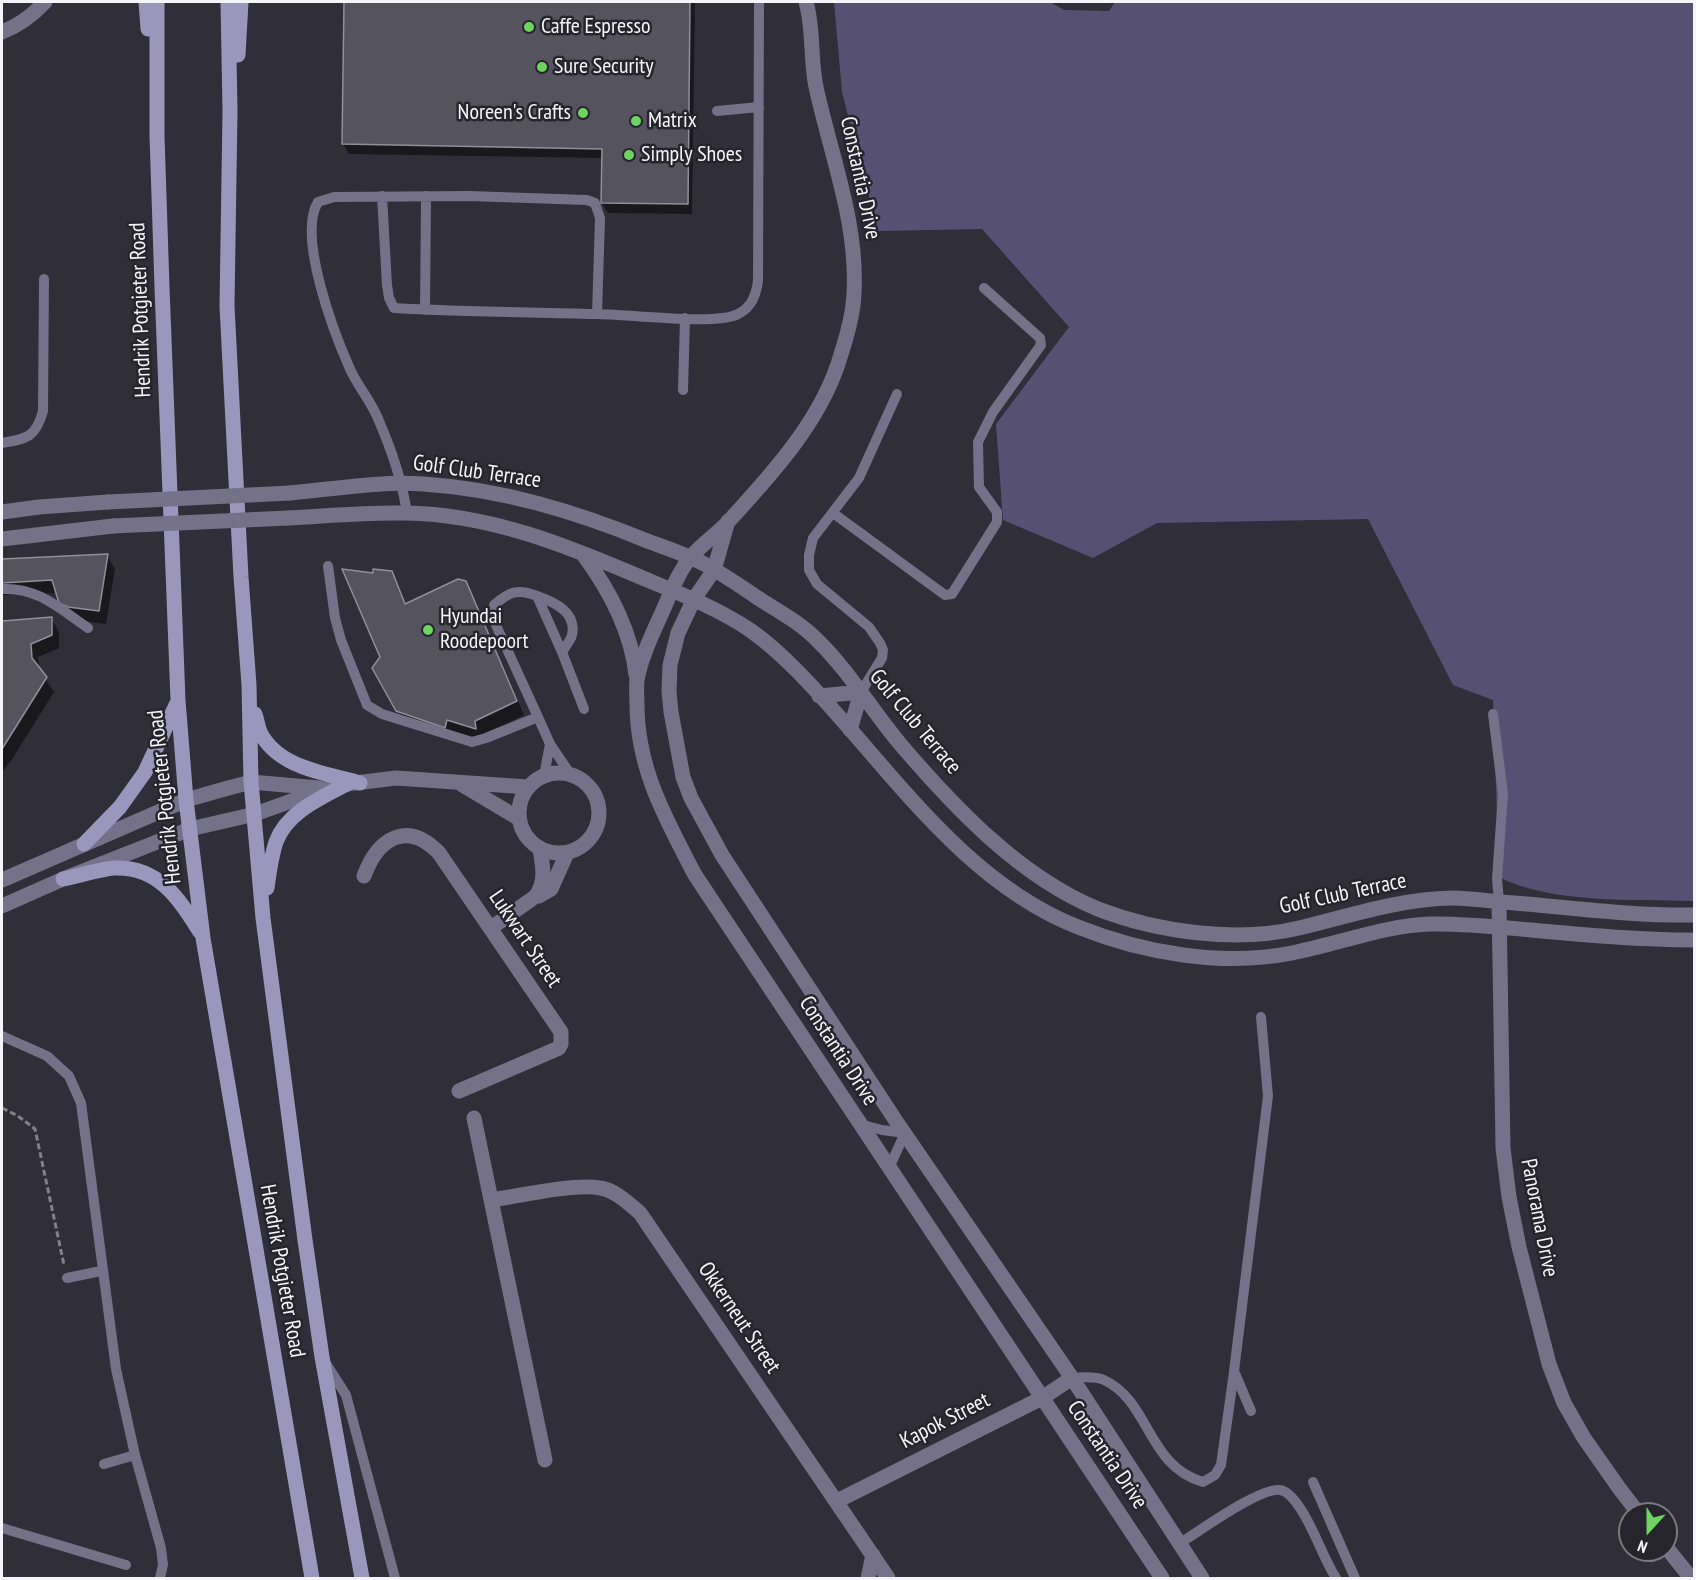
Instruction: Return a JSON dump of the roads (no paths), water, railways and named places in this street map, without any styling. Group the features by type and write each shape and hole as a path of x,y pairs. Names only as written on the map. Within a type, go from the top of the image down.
{"main road":[{"path":"146,2 157,136"},
{"name":"Hendrik Potgieter Road","path":"157,2 157,136 178,700 186,800 203,938 312,1578"},
{"path":"228,2 230,111 227,306 249,685 260,732 281,756 353,783"},
{"path":"230,111 241,2"},
{"name":"Hendrik Potgieter Road","path":"249,685 251,782 263,918 304,1240 322,1357 362,1578"},
{"path":"84,844 120,807 145,772 178,700"},
{"path":"263,918 272,858 279,834 303,808 353,783"},
{"path":"63,879 113,868 141,871 153,877 179,899 203,938"}],"street":[{"path":"2,32 27,18 45,2"},
{"name":"Constantia Drive","path":"806,2 812,23"},
{"name":"Constantia Drive","path":"817,2 812,23 812,56 816,87 846,203 852,246 854,294 850,321 838,365 820,406 795,445 728,522 690,558 672,590 649,640 637,681 637,723 643,757 653,790 664,815 695,874 1162,1578"},
{"name":"Golf Club Terrace","path":"2,512 108,502 291,494 402,483 452,486 500,493 543,503 620,529 714,570 789,618 818,640 902,745 1006,854 1058,889 1099,909 1155,926 1185,931 1259,934 1297,928 1363,910 1414,901 1454,898 1627,914 1695,915"},
{"name":"Golf Club Terrace","path":"2,539 113,526 407,513 498,525 538,536 694,599 749,630 767,644 819,696 873,758 957,846 999,882 1044,911 1115,941 1186,956 1234,958 1288,954 1407,925 1461,923 1645,940 1695,940"},
{"name":"Constantia Drive","path":"728,522 714,570 694,599 678,633 670,665 669,691 677,749 683,777 691,798 722,855 905,1133 1072,1378 1202,1578"},
{"path":"582,553 606,586 628,635 637,681"},
{"path":"819,696 861,692 850,730"},
{"path":"557,773 570,775 582,781 592,790 597,802 599,816 596,829 589,840 579,848 567,853 553,853 540,849 522,831 518,818 519,805 524,792 533,782 544,776 557,773"},
{"path":"2,906 63,879 190,829 255,814 325,789 396,778 528,787"},
{"path":"2,880 186,800 251,782 325,789"},
{"path":"459,783 518,818"},
{"name":"Lukwart Street","path":"364,876 378,850 395,836 411,835 422,839 439,853 561,1032 559,1048 459,1091"},
{"path":"536,896 543,884 540,849"},
{"path":"491,928 536,896 551,889 567,853"},
{"name":"Panorama Drive","path":"1499,902 1503,1148 1509,1197 1533,1307 1549,1364 1564,1403 1584,1438 1629,1502"},
{"path":"474,1118 545,1460"},
{"name":"Okkerneut Street","path":"491,1200 573,1188 600,1188 623,1198 640,1212 888,1578"},
{"name":"Kapok Street","path":"837,1502 1042,1398 1072,1378"},
{"path":"868,1578 873,1555"},
{"path":"1678,1562 1691,1578"}],"lane":[{"path":"382,196 387,285 389,298 394,308 597,314 706,320 737,315 751,303 757,292 759,2"},
{"path":"717,111 759,107"},
{"path":"407,513 402,483 378,418 351,370 330,314 312,255 311,219 318,202 334,197 426,196 587,200 596,203 600,218 597,314"},
{"path":"425,310 426,196"},
{"path":"2,443 27,438 35,431 43,411 44,279"},
{"path":"833,513 945,595 952,594 997,522 998,512 979,486 978,442 993,412 1041,345 1040,338 984,288"},
{"path":"683,390 685,318"},
{"path":"861,692 882,658 883,650 869,627 817,584 809,570 809,555 813,538 863,471 897,394"},
{"path":"328,566 335,618 341,640 370,708 382,714 472,742 538,717"},
{"path":"2,589 12,588 41,595 88,628"},
{"path":"562,652 572,636 571,622 565,609 525,591 507,594 495,605 495,623 550,744 570,775"},
{"path":"537,596 584,709"},
{"path":"1493,714 1503,794 1497,879 1499,902"},
{"path":"544,776 550,744"},
{"path":"1072,1378 1103,1379 1114,1387 1130,1402 1165,1458 1179,1472 1203,1482 1215,1475 1221,1465 1268,1096 1261,1017"},
{"path":"2,1036 47,1056 69,1076 81,1103 101,1271 116,1369 135,1455 161,1548 163,1565 160,1578"},
{"path":"859,1124 905,1133 889,1168"},
{"path":"67,1278 101,1271"},
{"path":"322,1357 346,1395 395,1578"},
{"path":"1234,1371 1251,1411"},
{"path":"104,1464 135,1455"},
{"path":"1313,1482 1355,1578"},
{"path":"1179,1544 1242,1504 1270,1491 1279,1490 1287,1492 1300,1508 1336,1578"},
{"path":"2,1528 126,1565"}],"place":[{"name":"Caffe Espresso","path":"529,27"},
{"name":"Sure Security","path":"542,67"},
{"name":"Noreen's Crafts","path":"583,113"},
{"name":"Matrix","path":"636,121"},
{"name":"Simply Shoes","path":"629,155"},
{"name":"Hyundai Roodepoort","path":"428,630"}]}
